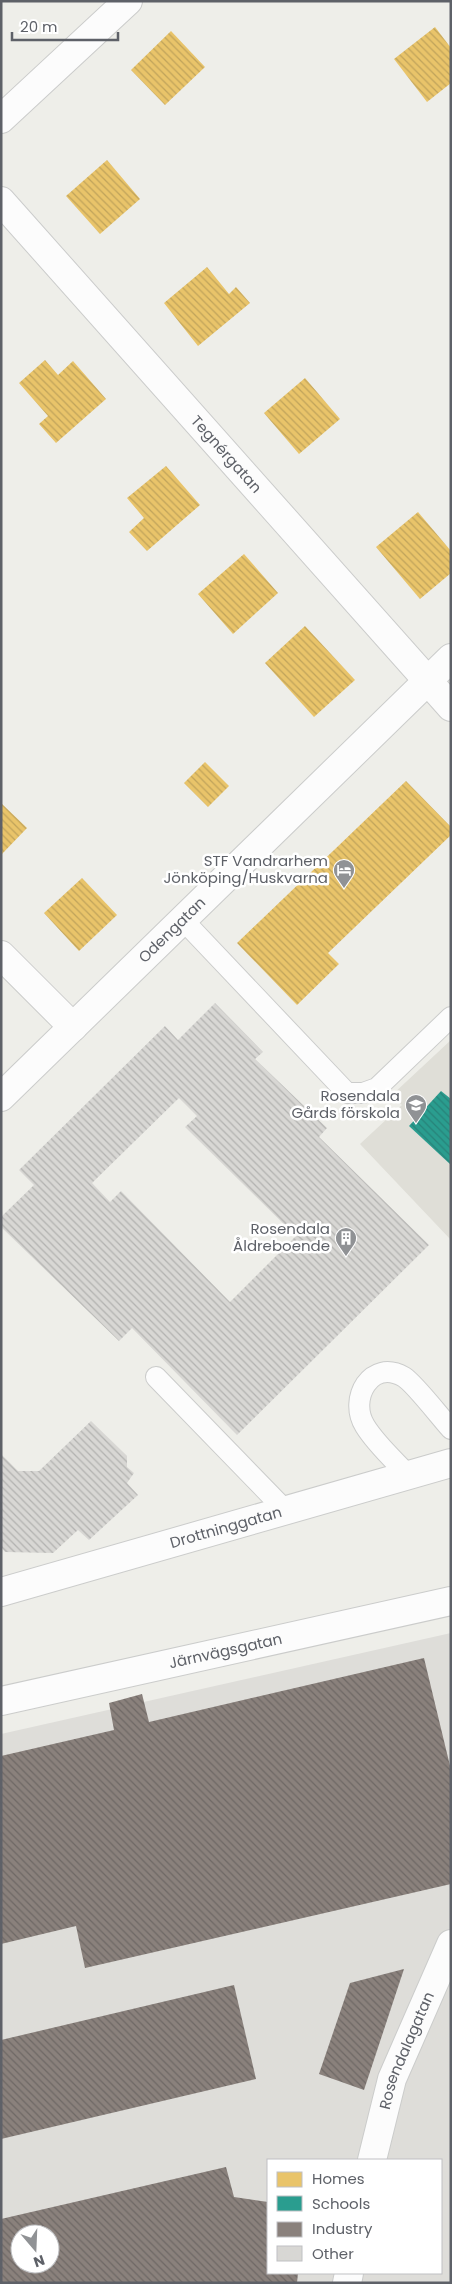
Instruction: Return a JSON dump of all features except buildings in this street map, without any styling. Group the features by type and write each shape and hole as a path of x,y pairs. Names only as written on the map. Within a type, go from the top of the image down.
{"street":[{"path":"1,119 128,1"},
{"name":"Tegnérgatan","path":"1,201 451,708"},
{"name":"Odengatan","path":"1,1096 428,683 451,658"},
{"path":"1,955 73,1026"},
{"name":"Drottninggatan","path":"1,1592 451,1463"},
{"name":"Järnvägsgatan","path":"1,1702 451,1601"},
{"name":"Rosendalagatan","path":"372,2159 392,2079 451,1944"}],"lane":[{"path":"183,920 347,1093 363,1093 377,1088 451,1017"},
{"path":"408,1476 365,1426 359,1412 361,1394 366,1382 376,1374 391,1372 405,1378 451,1428"},
{"path":"156,1377 286,1511"}],"shaded area":[{"name":"Rosendala Gårds förskola","path":"451,1040 451,1240 360,1144 402,1105 392,1095"},
{"path":"451,1633 451,2283 1,2283 1,1734"}],"place":[{"name":"STF Vandrarhem Jönköping/Huskvarna","path":"344,889"},
{"name":"Rosendala Gårds förskola","path":"416,1124"},
{"name":"Rosendala Åldreboende","path":"346,1257"}]}
